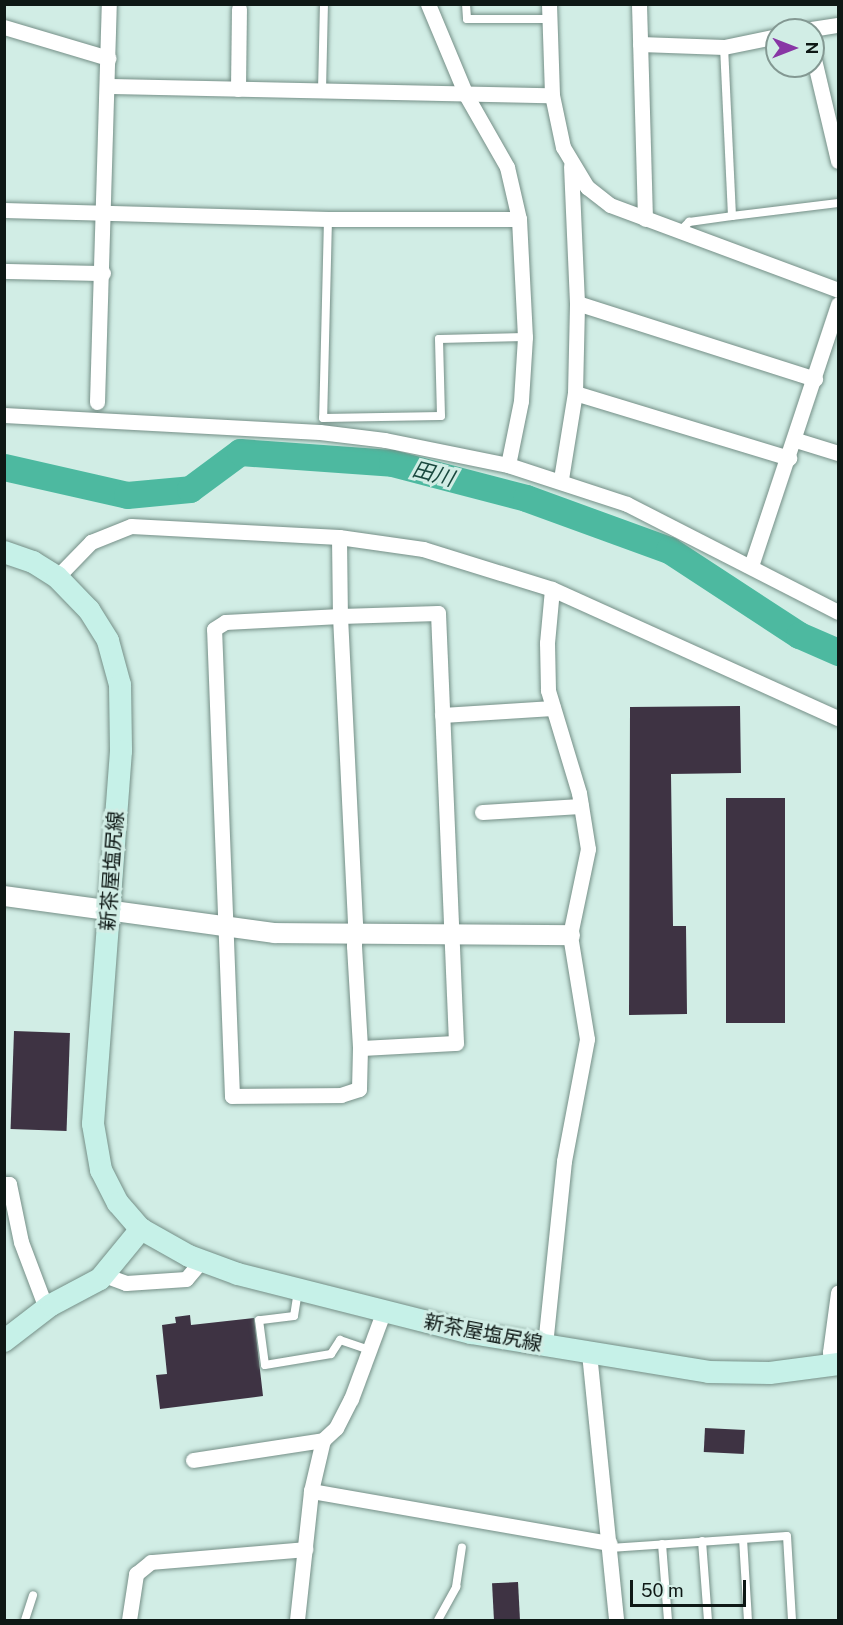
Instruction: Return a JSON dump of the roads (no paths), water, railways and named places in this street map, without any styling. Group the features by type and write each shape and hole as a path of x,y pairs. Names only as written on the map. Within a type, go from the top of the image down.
{"main road":[{"name":"新茶屋塩尻線","path":"4,552 33,562 57,577 99,625 108,641 120,685 121,751 94,1077 94,1147 109,1187 141,1229 201,1261 383,1313 545,1345 709,1372 770,1373 835,1365"},
{"path":"4,1341 46,1308 104,1275 141,1229"}],"street":[{"path":"98,402 109,4"},
{"path":"428,4 466,95 507,167 519,219 525,337 521,401 508,465"},
{"path":"639,4 645,219"},
{"path":"238,89 239,9"},
{"path":"549,12 552,95 563,147 571,166 587,187 610,205 838,290"},
{"path":"4,27 108,58"},
{"path":"640,44 724,47 765,38"},
{"path":"818,78 838,161"},
{"path":"107,86 552,95"},
{"path":"561,479 575,393 576,303 571,166"},
{"path":"4,210 328,219 519,219"},
{"path":"4,271 103,273"},
{"path":"576,303 815,379"},
{"path":"751,566 796,440 838,304"},
{"path":"575,393 789,458"},
{"path":"4,415 320,432 385,440 508,465 561,479 627,504 838,609"},
{"path":"796,440 838,453"},
{"path":"57,577 91,542 131,526 339,537 423,549 552,590 838,718"},
{"path":"339,537 340,616 360,1048 359,1089 341,1095 232,1096 214,629 225,622 340,616 438,613 456,1042 360,1048"},
{"path":"545,1345 564,1161 587,1039 570,934 588,849 581,806 553,708 547,643 552,590"},
{"path":"442,716 553,708"},
{"path":"482,812 581,806"},
{"path":"4,896 226,928 354,936 570,934"},
{"path":"4,1184 9,1184 21,1242 46,1308"},
{"path":"104,1275 126,1283 186,1279 201,1261"},
{"path":"835,1365 830,1352 838,1293"},
{"path":"193,1460 323,1440 336,1428 346,1408 383,1313"},
{"path":"589,1353 616,1620"},
{"path":"297,1620 311,1491 323,1440"},
{"path":"311,1491 610,1545"},
{"path":"129,1620 136,1574 151,1562 305,1549"}],"lane":[{"path":"322,92 324,4"},
{"path":"466,4 467,19 549,12"},
{"path":"724,47 732,216"},
{"path":"680,231 689,222 838,203"},
{"path":"328,219 323,418 441,416 439,339 525,337"},
{"path":"299,1289 294,1316 259,1320 265,1365 331,1354 340,1340 369,1350"},
{"path":"610,1545 787,1536 792,1620"},
{"path":"742,1539 748,1620"},
{"path":"702,1541 708,1620"},
{"path":"662,1544 668,1620"},
{"path":"438,1620 456,1587 462,1547"},
{"path":"25,1620 33,1595"}],"waterway":[{"name":"田川","path":"4,467 127,495 190,489 240,452 392,463 526,498 669,550 799,635 838,652"}]}
